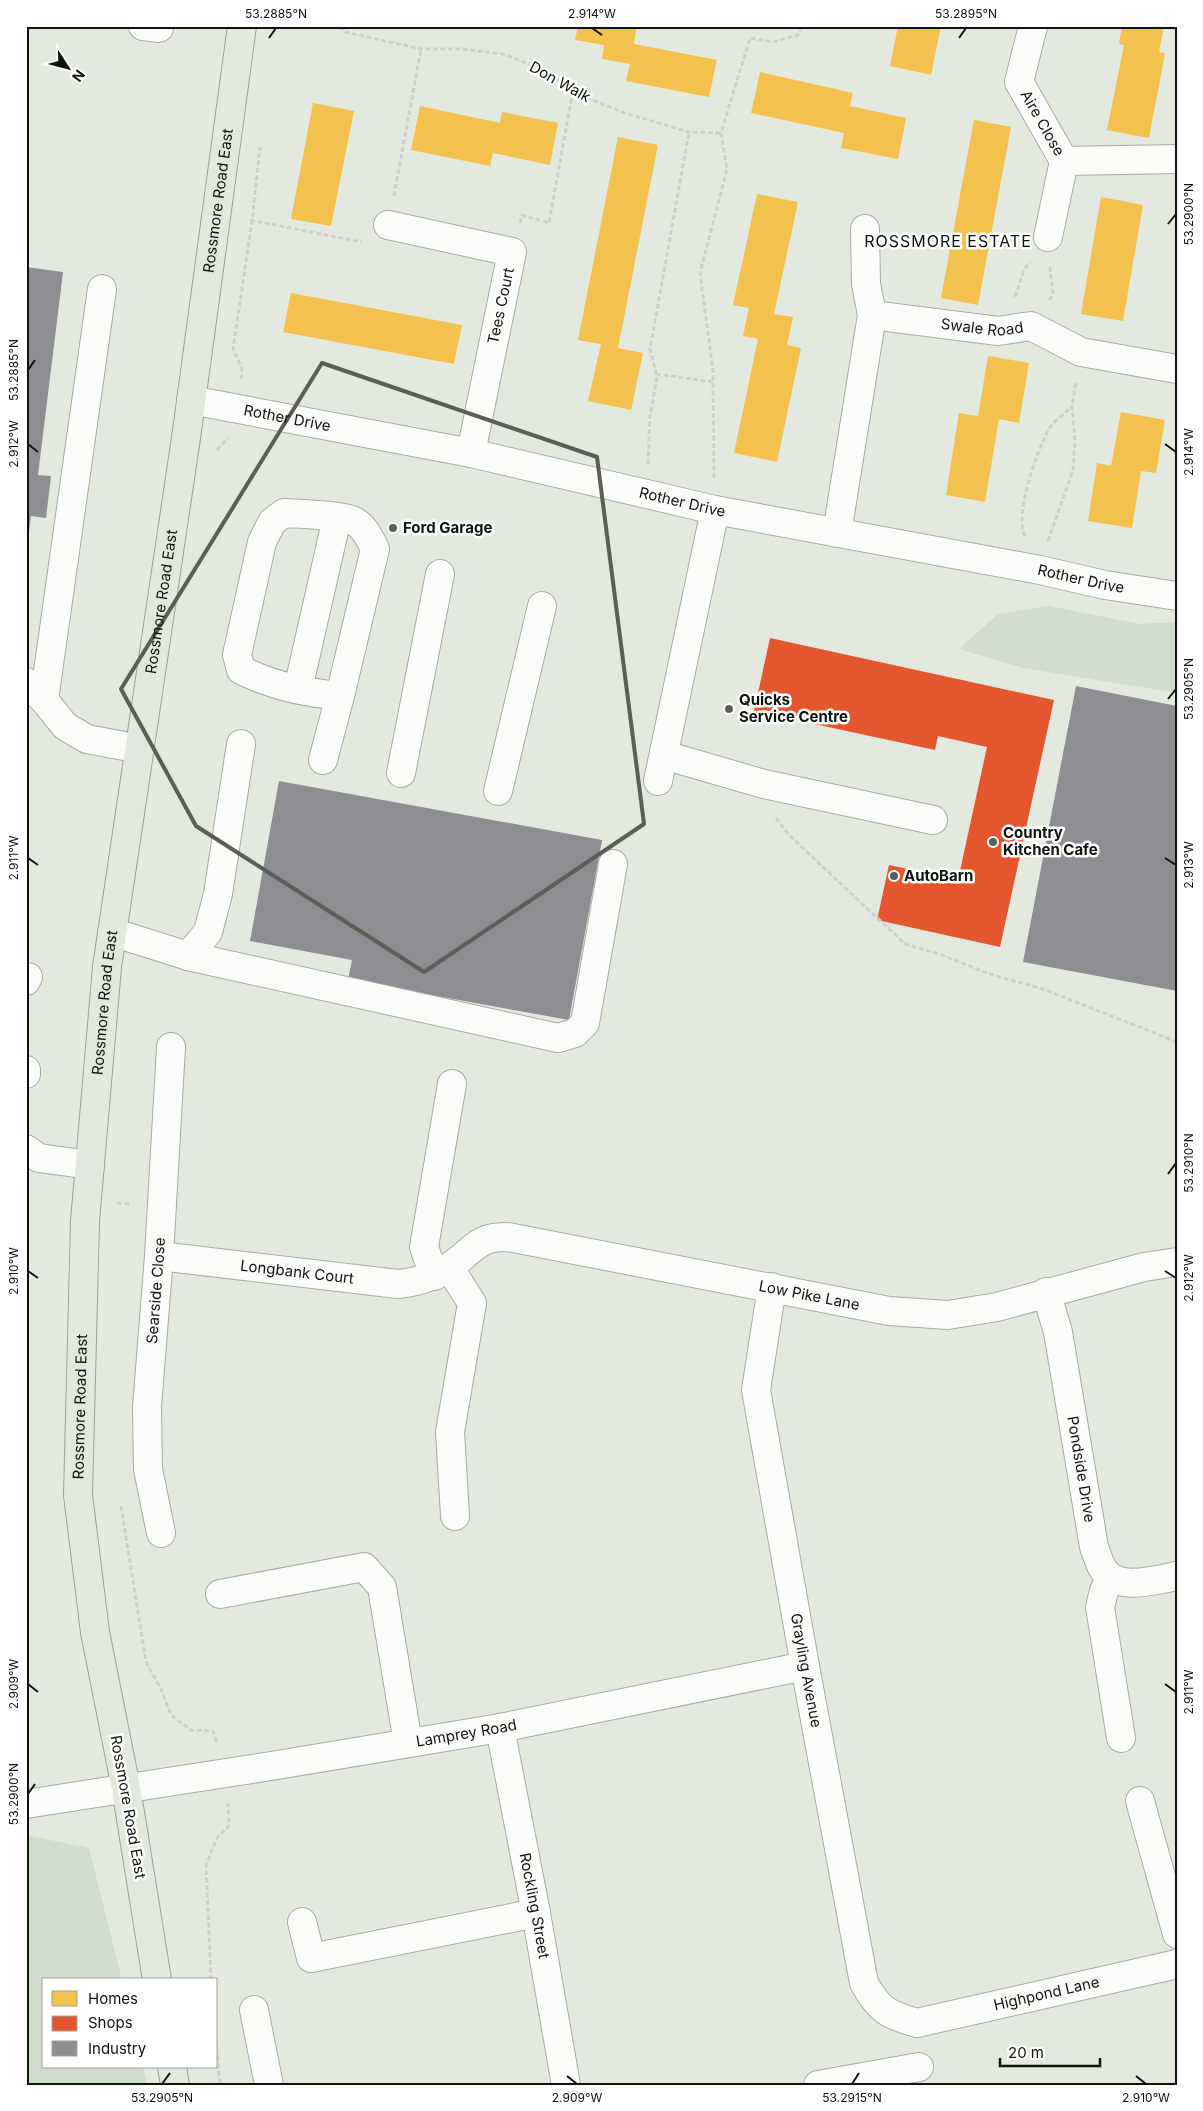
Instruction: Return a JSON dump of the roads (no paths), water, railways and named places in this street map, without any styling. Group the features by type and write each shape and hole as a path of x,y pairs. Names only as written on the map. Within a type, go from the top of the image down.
{"main road":[{"name":"Rossmore Road East","path":"158,1978 126,1788 94,1632 78,1495 87,1202 107,967 192,400 242,26"},
{"path":"172,2068 174,2085"}],"street":[{"name":"Aire Close","path":"1033,26 1019,82 1064,161 1048,237"},
{"name":"Aire Close","path":"1064,161 1177,159"},
{"name":"Tees Court","path":"388,225 512,252 470,453"},
{"path":"837,533 872,315 866,284 865,229"},
{"path":"102,289 35,691 65,726 87,739 140,748"},
{"name":"Swale Road","path":"872,315 998,331 1027,327 1081,352 1177,369"},
{"name":"Rother Drive","path":"192,400 470,453 715,510 1040,570 1106,585 1177,596"},
{"path":"715,510 661,768 764,784 933,820"},
{"path":"323,760 340,696 375,549 369,535 354,521 284,513 272,522 262,542 237,655 241,670 256,678 314,694 340,696"},
{"path":"298,689 337,518"},
{"path":"402,773 440,574"},
{"path":"498,791 542,606"},
{"path":"188,956 208,932 218,894 241,744"},
{"path":"112,932 188,956 558,1038 575,1033 585,1023 614,864"},
{"name":"Searside Close","path":"161,1533 148,1469 148,1407 159,1256 170,1047"},
{"path":"452,1084 424,1247 442,1272 472,1302 450,1432 455,1516"},
{"path":"26,1149 39,1158 90,1165"},
{"name":"Low Pike Lane","path":"442,1272 472,1248 488,1239 508,1237 889,1310 948,1315 997,1306 1144,1267 1177,1262"},
{"name":"Longbank Court","path":"159,1256 398,1284 416,1283 442,1272"},
{"name":"Grayling Avenue","path":"772,1287 756,1390 864,1983 874,2001 893,2016 917,2023"},
{"name":"Pondside Drive","path":"1046,1292 1058,1332 1094,1547 1102,1569 1110,1578"},
{"path":"220,1594 364,1567 382,1587 408,1743"},
{"path":"1121,1738 1100,1607 1110,1578 1128,1582 1150,1581 1177,1576"},
{"name":"Lamprey Road","path":"26,1804 500,1728 805,1666"},
{"name":"Rockling Street","path":"500,1728 536,1913 566,2085"},
{"path":"1140,1801 1177,1934"},
{"path":"302,1922 310,1958 536,1913"},
{"name":"Highpond Lane","path":"917,2023 1177,1964"},
{"path":"254,2010 269,2085"},
{"path":"818,2085 921,2076 917,2023"}],"place":[{"name":"Ford Garage","path":"393,528"},
{"name":"Quicks Service Centre","path":"729,709"},
{"name":"Country Kitchen Cafe","path":"993,842"},
{"name":"AutoBarn","path":"894,876"}],"district":[{"name":"ROSSMORE ESTATE","path":"948,241"}]}
